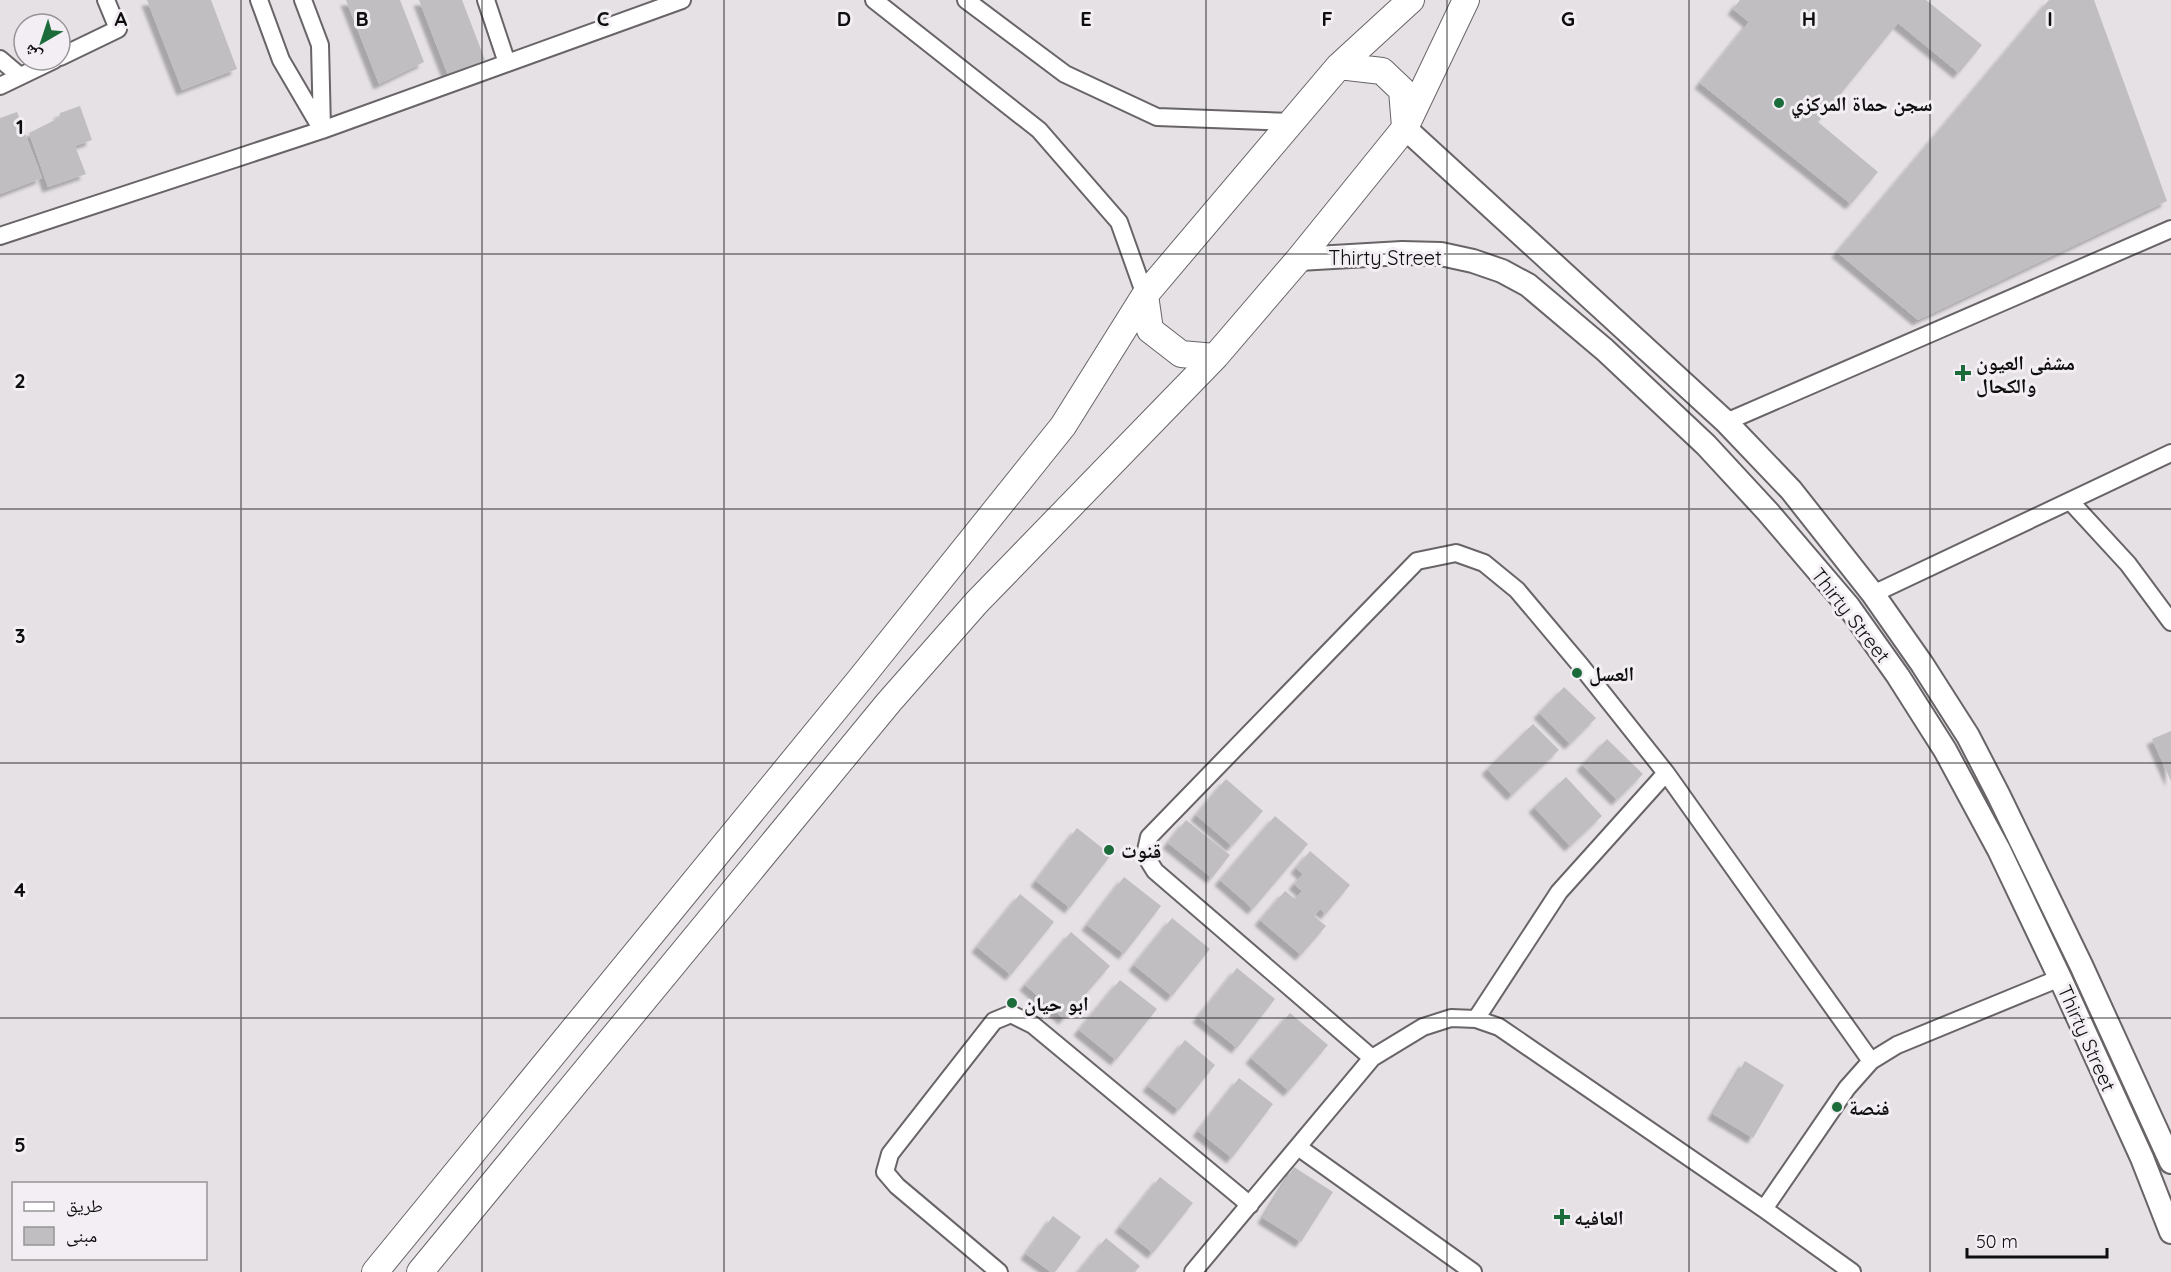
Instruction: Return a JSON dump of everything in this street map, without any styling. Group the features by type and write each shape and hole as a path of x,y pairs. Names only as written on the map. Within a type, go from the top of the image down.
{"main road":[{"path":"375,1272 861,678 1063,426 1145,295 1338,66 1411,0"},
{"path":"420,1272 897,694 977,602 1215,357 1299,259 1405,128 1466,0"},
{"path":"1338,66 1382,71 1402,90 1405,128"},
{"name":"Thirty Street","path":"1405,128 1726,422 1791,490 1873,594 1922,664 1968,736 2020,837 2169,1152"},
{"name":"Thirty Street","path":"1299,259 1402,253 1441,254 1473,261 1502,271 1528,285 1605,350 1706,444 1768,512 1849,608 1898,676 1945,750 1999,850 2060,978 2142,1158 2171,1232"},
{"path":"1145,295 1150,330 1180,354 1215,357"},
{"path":"1768,512 1791,490"},
{"path":"1999,850 2020,837"}],"street":[{"path":"72,51 118,29 106,0"},
{"path":"259,0 281,60 322,130"},
{"path":"303,0 320,45 322,130"},
{"path":"486,0 507,63"},
{"path":"0,236 322,130 682,0"},
{"path":"874,0 1039,130 1119,222 1145,295"},
{"path":"966,0 1065,74 1157,117 1291,122"},
{"path":"0,59 20,76"},
{"path":"0,86 28,72"},
{"path":"1726,422 2171,229"},
{"path":"1873,594 2171,453"},
{"path":"2070,501 2128,564 2171,622"},
{"path":"1372,1058 1155,871 1145,855 1149,837 1417,561 1456,553 1484,563 1517,590 1581,666 1666,773 1871,1061"},
{"path":"1476,1019 1559,892 1666,773"},
{"path":"1764,1209 1847,1088 1871,1061 1897,1045 2060,978"},
{"path":"999,1272 897,1186 885,1172 890,1154 994,1021 1011,1014 1033,1025 1250,1204"},
{"path":"1193,1272 1372,1058 1422,1027 1451,1018 1476,1019 1499,1027 1852,1272"},
{"path":"1298,1147 1473,1272"}],"building":[{"path":"147,0 211,0 237,69 182,90"},
{"path":"346,0 400,0 424,62 379,84"},
{"path":"419,0 462,0 485,60 448,75"},
{"name":"سجن حماة المركزي","path":"1740,0 1926,0 1982,45 1959,73 1898,23 1818,122 1878,172 1851,204 1700,83 1749,22 1733,9"},
{"path":"2049,0 2094,0 2167,201 1918,320 1837,252"},
{"path":"80,106 92,140 75,146 86,174 48,187 29,133 59,118 60,113"},
{"path":"17,112 42,178 0,194 0,118"},
{"path":"1564,687 1596,718 1570,744 1539,713"},
{"path":"1533,724 1559,750 1512,795 1487,769"},
{"path":"2171,731 2171,781 2152,739"},
{"path":"1607,739 1643,774 1617,800 1582,765"},
{"path":"1566,777 1602,816 1570,846 1534,807"},
{"path":"1226,779 1263,811 1232,846 1196,815"},
{"path":"1275,816 1308,844 1253,909 1220,880"},
{"path":"1186,820 1230,855 1212,878 1168,843"},
{"path":"1077,828 1111,855 1070,908 1036,881"},
{"path":"1310,851 1350,885 1326,914 1320,909 1314,916 1326,926 1301,955 1260,920 1285,891 1295,899 1302,891 1294,884 1303,874 1296,868"},
{"path":"1124,877 1161,906 1124,954 1087,925"},
{"path":"1020,894 1054,922 1011,975 977,947"},
{"path":"1172,918 1210,949 1172,996 1134,965"},
{"path":"1071,932 1110,966 1064,1019 1025,985"},
{"path":"1237,968 1275,999 1237,1048 1198,1017"},
{"path":"1120,980 1157,1009 1116,1060 1079,1030"},
{"path":"1290,1013 1328,1045 1289,1091 1251,1058"},
{"path":"1185,1040 1215,1065 1179,1110 1148,1086"},
{"path":"1745,1061 1784,1085 1753,1138 1713,1114"},
{"path":"1239,1078 1273,1104 1232,1158 1198,1131"},
{"path":"1294,1167 1333,1192 1301,1242 1263,1218"},
{"path":"1160,1177 1193,1203 1153,1253 1120,1227"},
{"path":"1053,1216 1081,1237 1055,1272 1051,1272 1026,1254"},
{"path":"1106,1238 1140,1266 1135,1272 1078,1272"}],"place":[{"name":"سجن حماة المركزي","path":"1779,103"},
{"name":"مشفى العيون والكحال","path":"1963,373"},
{"name":"العسل","path":"1577,673"},
{"name":"قنوت","path":"1109,850"},
{"name":"ابو حيان","path":"1012,1003"},
{"name":"فنصة","path":"1837,1107"},
{"name":"العافيه","path":"1562,1217"}]}
